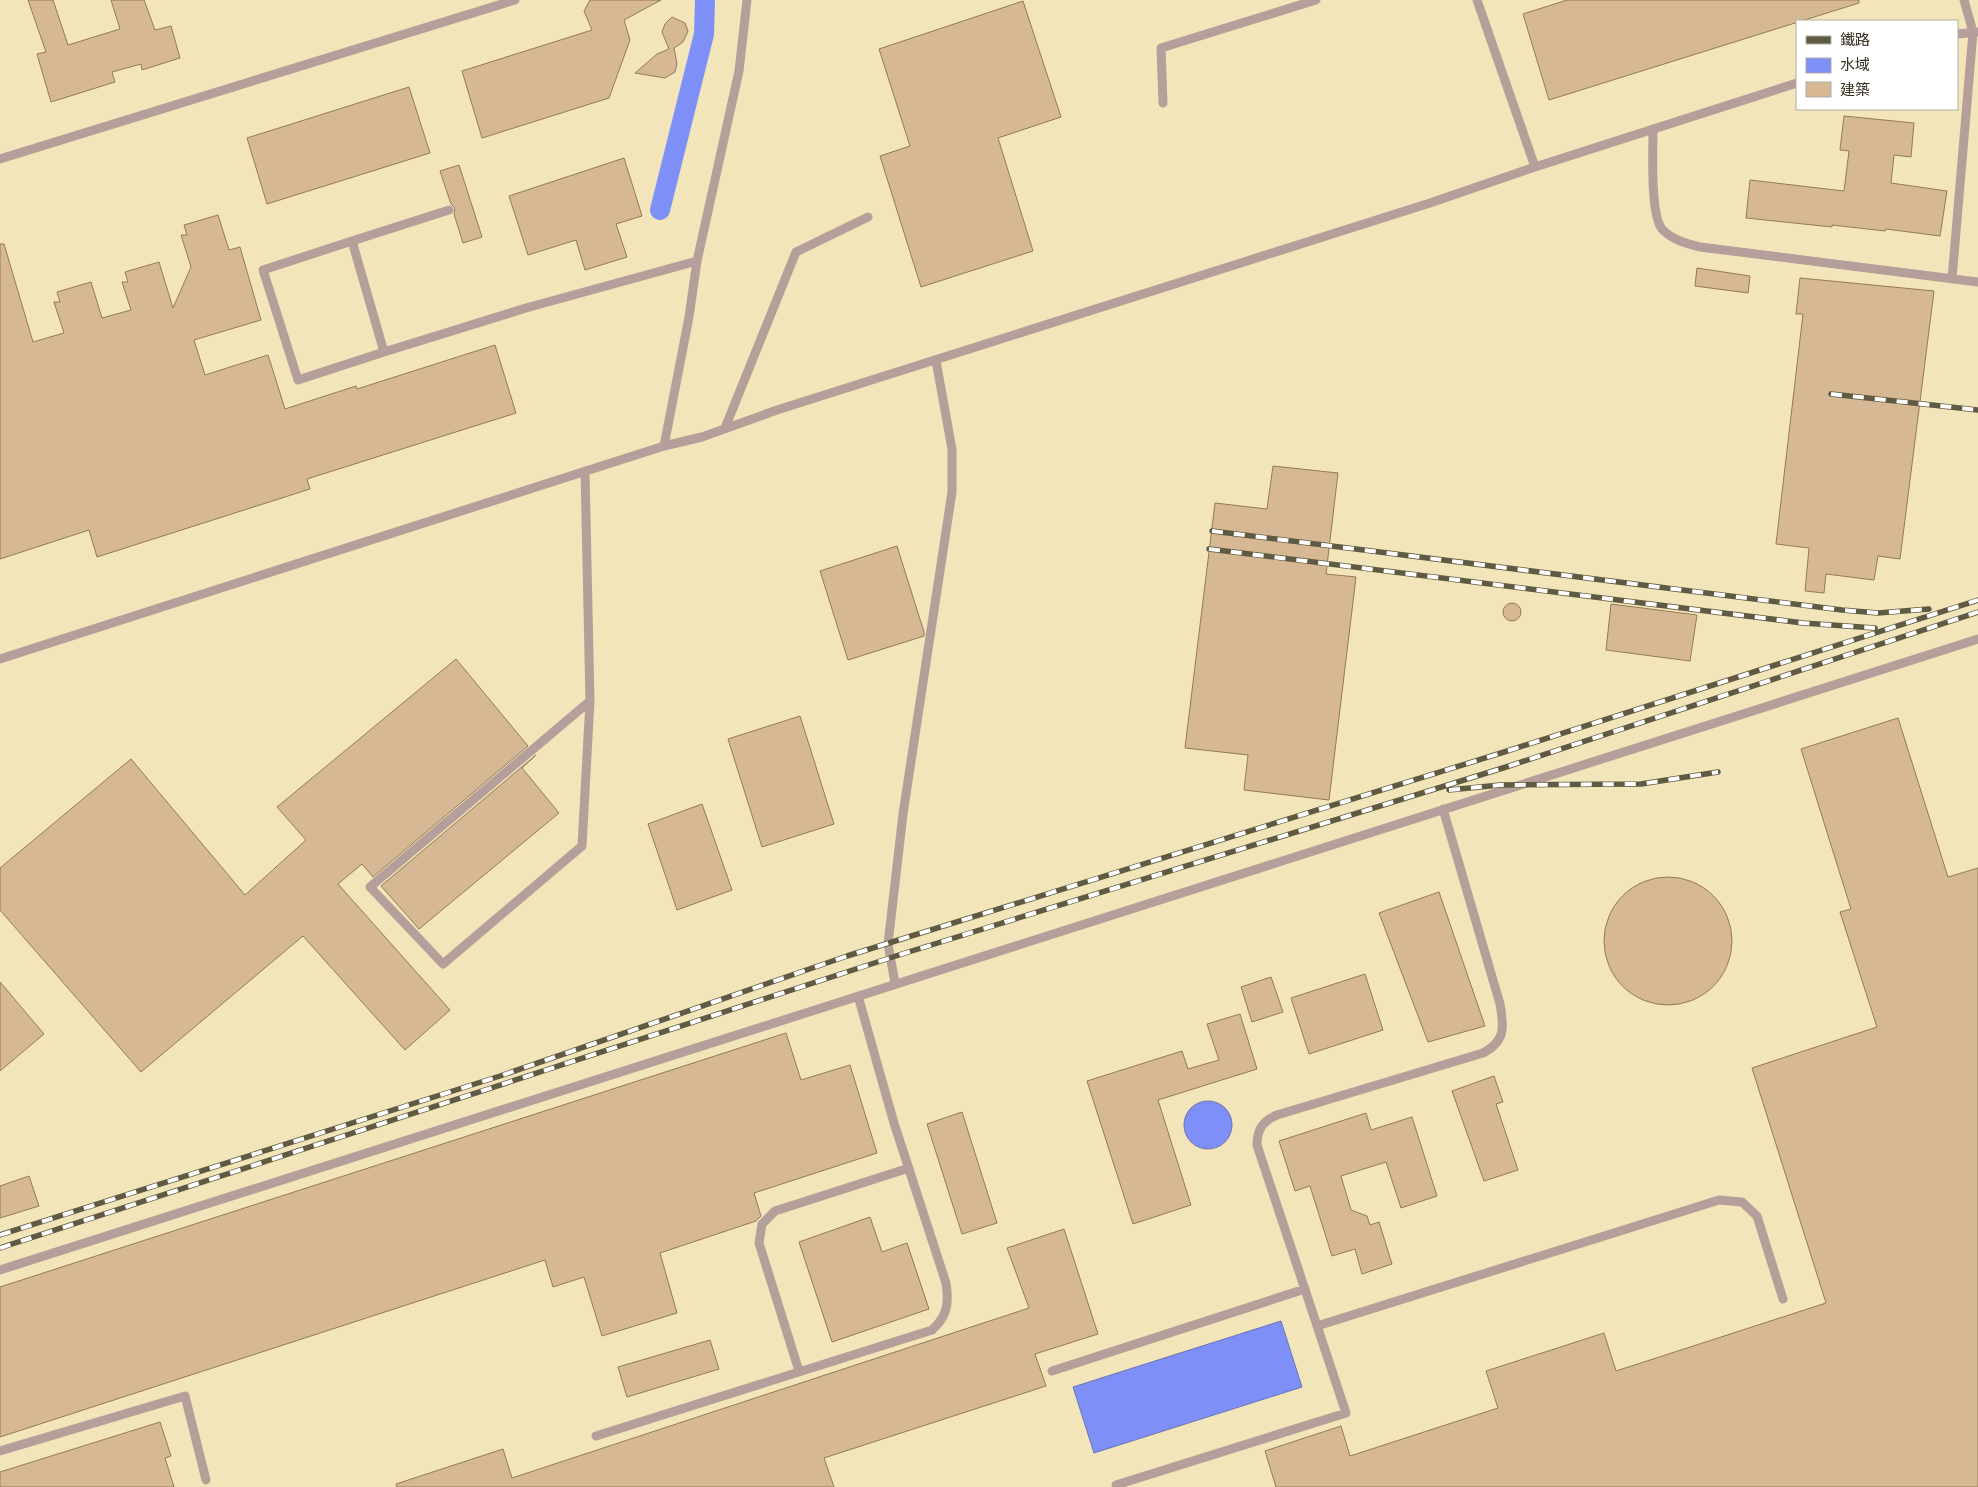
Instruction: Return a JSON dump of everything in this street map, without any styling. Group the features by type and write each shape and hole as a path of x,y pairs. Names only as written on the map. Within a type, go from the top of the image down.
{"lane":[{"path":"0,159 515,0"},
{"path":"664,446 686,334 697,261 739,71 747,0"},
{"path":"1163,102 1161,48 1316,0"},
{"path":"1476,0 1535,167"},
{"path":"1952,279 1976,32 1964,0"},
{"path":"1958,34 1976,32"},
{"path":"0,659 664,446 702,437 1796,83"},
{"path":"1653,129 1656,214 1661,228 1672,237 1700,247 1978,282"},
{"path":"449,210 263,270 298,380 526,308 697,261"},
{"path":"725,428 796,252 868,218"},
{"path":"352,242 384,352"},
{"path":"894,984 888,944 904,804 952,492 952,448 936,361"},
{"path":"585,471 590,701 582,846 442,964 370,887 590,701"},
{"path":"0,1270 1978,638"},
{"path":"1116,1486 1346,1413 1257,1145 1257,1135 1260,1126 1277,1115 1483,1053 1494,1047 1502,1035 1500,1004 1443,809"},
{"path":"596,1436 932,1330 942,1322 947,1310 946,1282 909,1168 858,996"},
{"path":"799,1371 759,1243 762,1224 775,1211 909,1168"},
{"path":"1317,1326 1719,1200 1742,1202 1757,1216 1783,1299"},
{"path":"1052,1370 1305,1289"},
{"path":"0,1451 185,1396 206,1480"}],"water":[{"path":"1203,1101 1213,1101 1225,1108 1232,1120 1232,1130 1225,1142 1213,1149 1203,1149 1195,1145 1188,1138 1184,1130 1184,1120 1188,1112 1195,1105"},
{"path":"1281,1321 1302,1387 1094,1453 1073,1387"}],"building":[{"path":"28,0 53,0 68,45 120,29 111,0 144,0 155,30 171,26 180,58 142,70 141,64 112,72 115,82 51,102 37,54 46,52"},
{"path":"590,0 661,0 624,20 630,40 609,98 482,138 462,71 592,30 584,11"},
{"path":"1567,0 1859,0 1859,3 1805,20 1796,20 1796,23 1549,100 1523,14"},
{"path":"1023,1 1061,117 998,138 1033,251 921,287 880,156 910,146 879,49"},
{"path":"672,17 685,23 688,31 683,42 674,48 677,64 675,72 665,78 635,73 657,54 669,49 662,32 665,24"},
{"path":"409,87 430,153 267,204 247,138"},
{"path":"1844,116 1914,123 1911,157 1894,155 1891,183 1947,191 1940,236 1886,229 1885,231 1832,225 1832,227 1746,218 1750,180 1844,191 1849,151 1840,150"},
{"path":"624,158 642,216 616,224 627,257 585,270 576,240 528,255 509,196"},
{"path":"459,165 482,237 463,243 454,214 455,208 451,204 440,171"},
{"path":"218,215 229,250 240,247 261,320 194,340 205,375 268,355 285,409 356,386 357,389 495,345 516,413 307,479 310,489 97,557 89,530 0,559 0,244 4,244 33,342 64,333 54,302 60,302 57,292 91,282 102,318 131,310 122,282 128,282 125,272 159,262 173,308 191,267 181,235 187,235 184,225"},
{"path":"1697,268 1750,276 1748,293 1695,286"},
{"path":"1800,278 1934,291 1900,559 1878,556 1874,580 1826,574 1824,593 1805,591 1809,548 1776,544 1803,314 1796,314"},
{"path":"1273,466 1338,473 1326,574 1356,577 1329,800 1244,790 1248,755 1185,748 1215,503 1267,509"},
{"path":"897,546 924,636 848,660 820,571"},
{"path":"1512,603 1518,606 1521,612 1518,618 1512,621 1506,618 1503,612 1506,606"},
{"path":"1611,604 1697,615 1690,661 1606,650"},
{"path":"456,659 528,746 373,877 362,864 338,884 450,1010 405,1050 303,936 141,1072 0,910 0,868 131,759 245,895 306,840 277,807"},
{"path":"800,716 834,824 762,847 728,739"},
{"path":"1898,718 1948,877 1978,868 1978,1487 1276,1487 1265,1451 1341,1426 1350,1456 1498,1408 1486,1371 1604,1333 1616,1371 1826,1303 1752,1068 1877,1027 1840,912 1851,909 1801,749"},
{"path":"536,755 522,768 559,813 419,929 381,886"},
{"path":"702,804 732,890 677,910 648,824"},
{"path":"1668,877 1693,881 1714,895 1728,916 1732,941 1728,966 1714,987 1693,1001 1668,1005 1643,1001 1622,987 1608,966 1604,941 1608,916 1622,895 1643,881"},
{"path":"1439,892 1485,1026 1428,1042 1379,913"},
{"path":"1365,974 1383,1030 1309,1054 1291,998"},
{"path":"1271,977 1283,1012 1252,1022 1241,987"},
{"path":"0,982 44,1034 0,1071"},
{"path":"1240,1014 1257,1069 1158,1100 1191,1205 1133,1224 1087,1081 1182,1051 1188,1069 1219,1060 1207,1024"},
{"path":"786,1033 801,1080 850,1065 877,1153 754,1193 761,1216 756,1221 660,1253 677,1313 602,1336 584,1277 553,1287 545,1260 0,1437 0,1287"},
{"path":"1494,1076 1503,1102 1496,1104 1518,1170 1484,1181 1452,1091"},
{"path":"962,1112 997,1223 962,1234 927,1124"},
{"path":"1366,1113 1371,1130 1412,1117 1437,1196 1401,1208 1386,1162 1341,1176 1351,1210 1367,1216 1370,1225 1379,1222 1392,1264 1362,1274 1355,1249 1332,1256 1310,1186 1295,1191 1279,1141"},
{"path":"29,1176 39,1206 0,1218 0,1186"},
{"path":"870,1217 882,1252 907,1243 929,1309 832,1342 799,1242"},
{"path":"1064,1229 1098,1334 1035,1354 1046,1386 824,1458 834,1487 397,1487 396,1484 503,1449 512,1478 1029,1308 1007,1248"},
{"path":"710,1340 719,1369 627,1397 618,1367"},
{"path":"160,1422 171,1456 165,1458 174,1487 0,1487 0,1472"}],"waterway":[{"path":"660,210 704,34 705,0"}],"railway":[{"path":"1831,394 1978,410"},
{"path":"1212,531 1842,610 1878,613 1929,609"},
{"path":"1209,549 1803,623 1875,628"},
{"path":"0,1235 500,1076 847,956 1501,753 1978,600"},
{"path":"0,1248 902,954 1506,767 1978,612"},
{"path":"1449,790 1500,785 1641,784 1718,772"}]}
